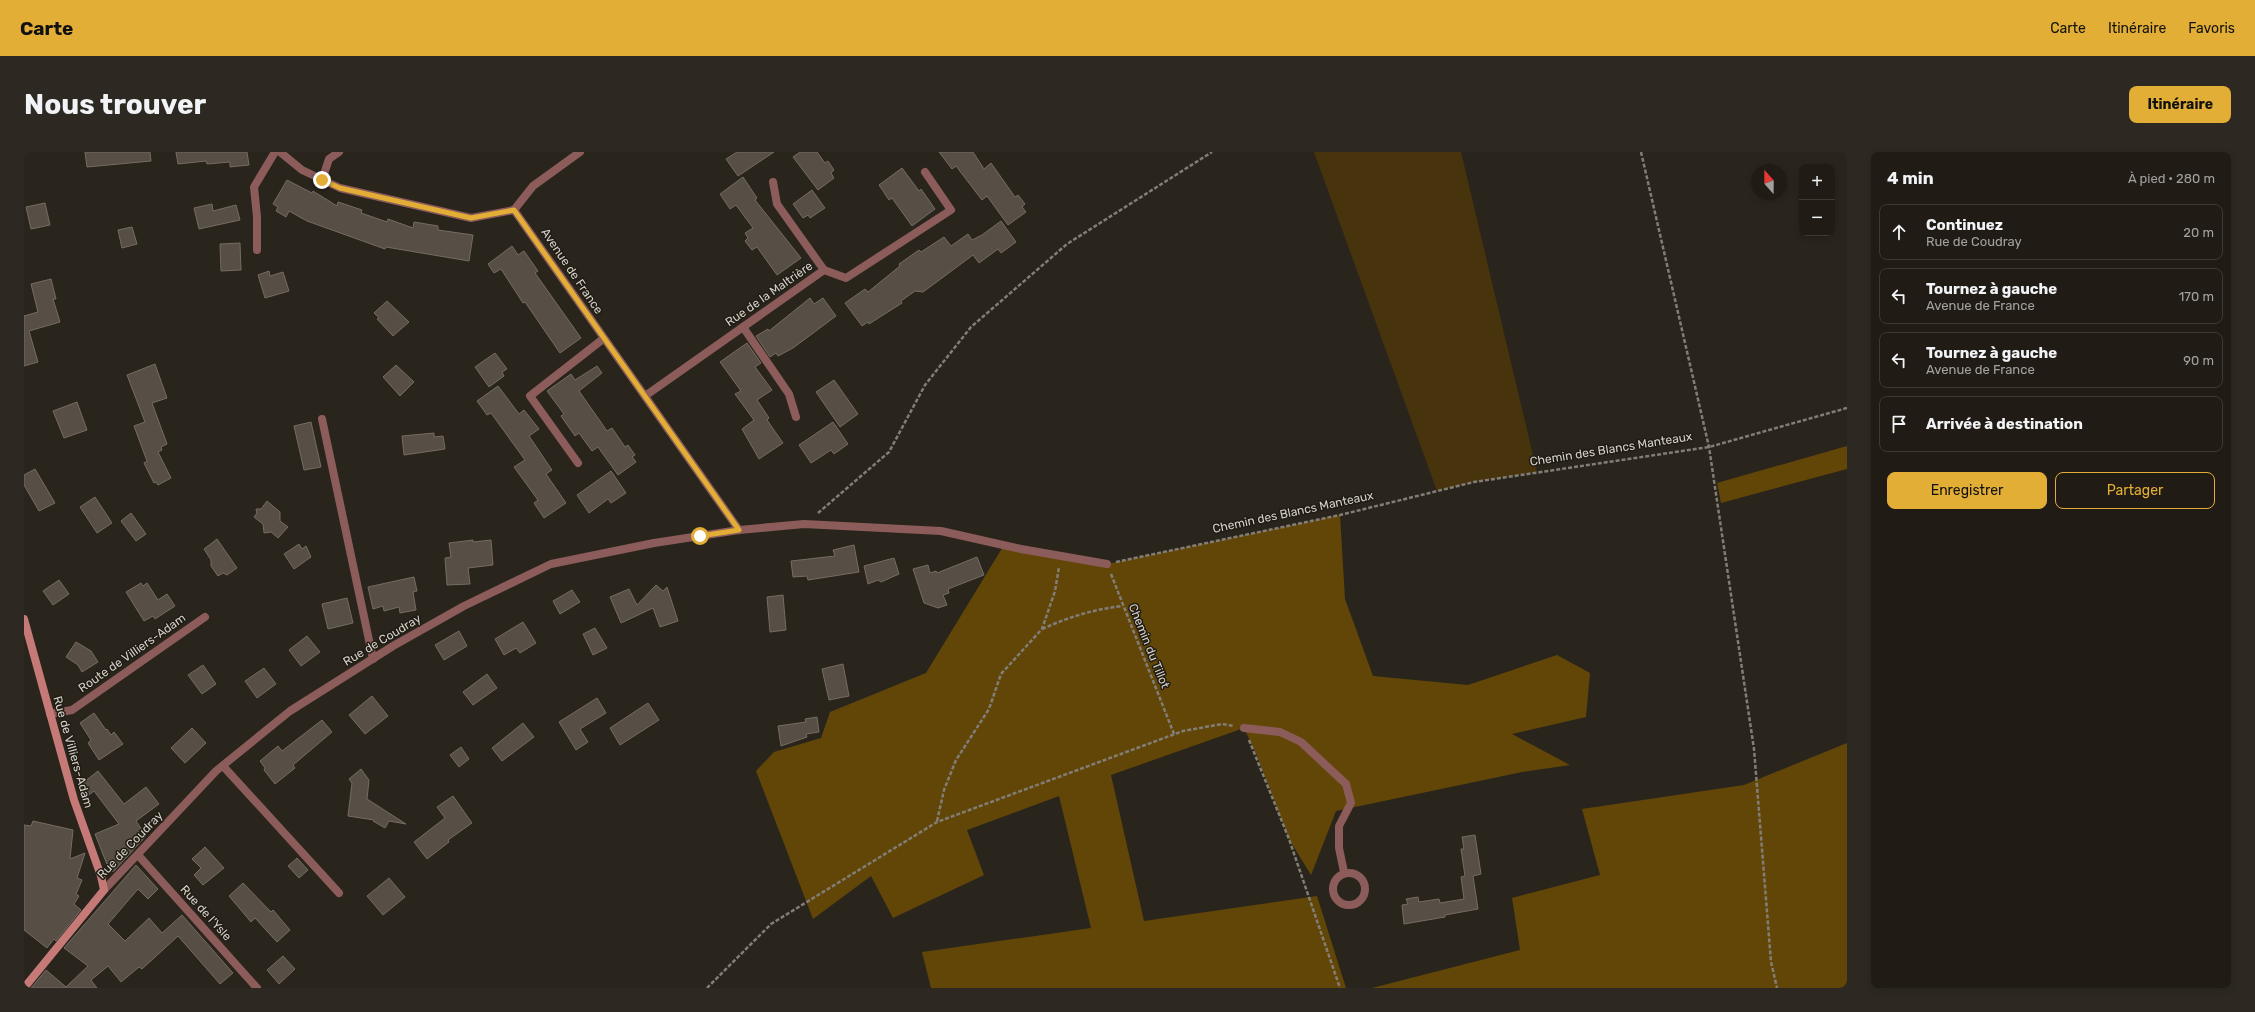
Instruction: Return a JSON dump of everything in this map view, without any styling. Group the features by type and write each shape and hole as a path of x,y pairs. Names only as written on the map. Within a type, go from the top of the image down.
{"street":[{"path":"257,250 257,217 254,187 275,152"},
{"path":"280,152 302,170 340,188 471,218 514,210 533,186 580,152"},
{"path":"322,180 329,159 339,152"},
{"name":"Rue de la Maltrière","path":"645,396 824,270 846,278 951,210 925,172"},
{"path":"773,182 777,204 824,270"},
{"name":"Avenue de France","path":"514,210 603,339 739,530"},
{"path":"743,327 789,394 796,417"},
{"path":"578,463 530,396 603,339"},
{"path":"322,418 373,659"},
{"path":"739,530 804,524 941,531 1021,549 1107,564"},
{"name":"Rue de Coudray","path":"104,890 223,766 290,711 373,659 464,606 551,564 654,543 739,530"},
{"name":"Route de Villiers-Adam","path":"50,714 72,710 205,617"},
{"name":"Rue de Villiers-Adam","path":"24,619 74,800 101,876 104,890"},
{"path":"1244,728 1280,732 1301,742 1346,784 1351,803 1340,826 1338,848 1344,872"},
{"path":"223,766 339,893"},
{"name":"Rue de l'Ysle","path":"138,855 257,988"},
{"path":"1344,872 1360,878 1365,886 1363,897 1356,904 1346,905 1341,903 1334,895 1335,880 1344,872"},
{"path":"24,988 104,890"}],"path":[{"path":"804,524 851,487 889,452 925,385 971,327 1067,244 1212,152"},
{"path":"1641,152 1709,447 1754,749 1771,962 1777,988"},
{"name":"Chemin des Blancs Manteaux","path":"1107,564 1340,515 1474,482 1709,447 1847,408"},
{"path":"1042,629 1055,591 1063,556"},
{"name":"Chemin du Tillot","path":"1107,564 1174,734"},
{"path":"937,822 944,790 956,760 989,709 1001,674 1042,629 1066,618 1098,608 1123,606"},
{"path":"707,988 771,924 937,822 1174,734 1222,724 1244,728 1257,756 1289,839 1340,988"}],"shaded area":[{"path":"1314,152 1461,152 1537,472 1474,482 1437,491"},
{"path":"1847,446 1847,469 1721,503 1717,483"},
{"path":"1340,515 1345,599 1373,676 1468,685 1557,655 1590,673 1586,717 1512,734 1570,765 1522,772 1336,811 1311,875 1289,839 1257,756 1244,728 1111,775 1144,921 1317,896 1346,988 931,988 922,952 1091,928 1059,796 967,830 984,875 893,918 871,876 813,919 756,771 774,752 821,738 830,712 926,673 1004,545 1107,564"},
{"path":"1847,743 1847,988 1372,988 1520,950 1512,898 1600,875 1582,809 1744,785"}],"building":[{"path":"85,152 150,152 151,161 87,167"},
{"path":"176,152 247,152 249,165 230,167 230,162 207,164 206,161 178,164"},
{"path":"737,152 774,152 738,176 726,159"},
{"path":"800,152 817,152 825,163 828,161 834,170 831,173 834,178 818,190 793,157"},
{"path":"939,152 973,152 984,169 991,163 1015,197 1018,195 1025,204 1022,207 1026,212 1008,225 987,196 982,200 956,166 952,169"},
{"path":"902,168 919,191 921,189 935,209 912,226 892,198 889,200 879,185"},
{"path":"743,177 757,198 755,200 801,258 777,275 757,247 752,250 745,241 748,238 745,233 753,228 736,205 730,209 720,194"},
{"path":"287,180 312,193 313,191 337,206 338,202 362,210 361,213 387,222 388,219 413,228 414,222 438,226 438,230 473,235 469,261 386,247 385,249 307,221 289,211 286,217 276,211 278,207 273,204"},
{"path":"812,190 825,208 810,218 808,215 803,218 793,204"},
{"path":"45,203 50,225 31,229 26,207"},
{"path":"212,204 213,211 236,205 240,220 199,229 194,208"},
{"path":"1001,221 1016,242 1001,253 998,249 979,263 973,255 923,292 915,291 901,301 902,303 869,324 868,322 862,326 845,303 865,289 868,292 900,266 899,264 919,250 921,252 944,237 951,246 968,234 972,240 982,235"},
{"path":"132,227 137,244 122,248 118,230"},
{"path":"240,243 241,270 221,271 220,244"},
{"path":"512,246 518,255 524,251 538,271 535,273 581,338 560,353 525,302 523,303 501,269 494,273 488,264"},
{"path":"269,271 270,276 283,272 289,291 265,298 258,275"},
{"path":"51,279 56,299 53,299 60,322 29,331 38,362 24,366 24,316 38,312 31,284"},
{"path":"810,298 814,304 823,298 836,316 793,348 778,356 776,353 770,357 756,336 768,329 769,331"},
{"path":"387,301 409,322 393,336 377,319 379,318 374,313"},
{"path":"747,343 761,363 755,367 772,390 757,400 769,418 767,420 783,443 759,459 742,429 754,420 735,394 741,391 720,362"},
{"path":"495,353 507,369 502,372 504,376 489,387 475,367"},
{"path":"155,364 167,398 152,403 167,444 161,447 162,450 158,452 171,478 158,485 156,482 154,483 144,463 147,461 134,426 145,422 127,375"},
{"path":"396,365 414,382 400,396 383,377"},
{"path":"597,366 602,373 579,391 607,431 612,428 625,447 628,445 635,455 632,457 636,462 618,475 598,447 592,451 579,433 575,436 561,416 564,414 547,391 571,374 575,380"},
{"path":"834,380 858,414 840,427 816,392"},
{"path":"498,386 519,414 524,410 539,429 529,436 552,470 546,474 566,503 544,518 534,503 538,500 514,467 525,460 491,413 487,415 477,401"},
{"path":"77,402 87,430 64,438 53,411"},
{"path":"311,422 321,467 304,470 294,426"},
{"path":"833,422 848,444 834,454 831,450 811,463 799,445"},
{"path":"434,433 434,437 443,436 445,449 404,455 402,436"},
{"path":"35,469 55,503 39,511 24,485 24,475"},
{"path":"611,471 626,493 611,503 608,499 589,513 577,495"},
{"path":"95,497 112,523 97,533 80,507"},
{"path":"267,501 280,512 280,521 288,527 278,538 271,532 264,533 263,524 254,517 257,513 256,509 261,509"},
{"path":"131,513 146,534 136,541 121,521"},
{"path":"217,539 237,568 227,575 223,573 218,576 211,566 211,560 204,549"},
{"path":"473,540 473,542 491,540 493,565 468,568 470,584 447,585 445,558 451,557 449,543"},
{"path":"299,544 302,549 306,546 311,557 294,569 284,554"},
{"path":"854,545 859,572 808,580 807,576 793,577 791,561 835,556 833,550"},
{"path":"977,557 984,575 948,589 949,593 943,595 947,605 938,608 924,603 913,569 928,565 930,573 936,571 937,573"},
{"path":"894,558 899,574 881,582 878,580 868,584 864,566"},
{"path":"414,577 417,591 413,592 416,610 400,613 399,607 384,611 383,606 373,609 368,587"},
{"path":"59,580 69,594 53,605 43,591"},
{"path":"141,583 143,586 147,583 158,600 167,594 175,606 155,619 153,616 144,621 126,592"},
{"path":"656,585 663,591 667,587 678,621 660,627 653,608 621,623 610,597 629,589 637,605"},
{"path":"572,590 580,602 560,614 553,601"},
{"path":"783,595 786,630 770,632 767,597"},
{"path":"347,598 353,623 328,629 322,604"},
{"path":"523,622 536,643 520,653 516,648 504,655 495,639"},
{"path":"595,628 607,648 593,655 583,634"},
{"path":"459,631 467,646 444,660 435,645"},
{"path":"307,636 320,652 301,666 289,650"},
{"path":"76,642 91,651 98,662 82,672 78,665 66,657"},
{"path":"843,664 849,696 829,700 822,669"},
{"path":"203,665 216,684 202,694 188,675"},
{"path":"264,668 276,684 257,698 245,681"},
{"path":"487,674 497,688 473,705 463,692"},
{"path":"372,696 388,716 365,734 349,715"},
{"path":"597,698 606,713 580,729 588,742 576,750 559,722"},
{"path":"648,703 659,720 620,745 610,728"},
{"path":"94,713 106,730 107,729 111,735 114,732 123,744 99,760 88,743 91,740 80,723"},
{"path":"817,717 819,732 806,734 807,737 781,746 778,726 806,722 805,719"},
{"path":"322,720 332,732 293,765 295,768 275,784 264,770 265,768 260,761 278,746 282,751"},
{"path":"523,723 534,737 502,761 492,748"},
{"path":"192,728 206,743 185,763 171,748"},
{"path":"461,747 469,759 459,767 450,755"},
{"path":"361,769 369,780 367,799 406,824 389,821 385,828 373,821 374,820 348,816 352,783 349,779"},
{"path":"98,771 124,804 146,787 159,804 136,821 146,836 114,871 110,872 95,834 119,824 94,791 86,797 79,786"},
{"path":"453,796 472,823 448,840 449,842 427,859 414,842 445,818 437,807"},
{"path":"33,821 73,830 70,859 85,853 77,878 82,880 76,894 79,896 74,904 81,910 56,941 54,939 47,948 24,930 24,825 31,826"},
{"path":"1475,835 1481,874 1473,876 1478,909 1445,915 1445,917 1404,924 1402,905 1408,904 1406,899 1418,897 1419,902 1439,899 1440,903 1464,899 1461,877 1465,876 1461,849 1464,849 1462,837"},
{"path":"205,847 224,868 203,885 194,875 201,868 192,859"},
{"path":"297,858 308,870 299,878 288,866"},
{"path":"136,865 158,889 148,899 138,889 108,924 125,941 149,918 162,933 182,915 233,973 220,984 178,936 142,969 139,967 121,982 108,966 91,980 97,988 31,988 46,970 66,987 88,966 64,948"},
{"path":"389,878 405,897 383,915 367,896"},
{"path":"243,883 271,912 273,910 290,930 277,942 255,918 251,922 229,896"},
{"path":"283,956 295,969 279,984 267,970"}],"route":[{"path":"322,180 340,188 471,218 514,210 532,233 603,339 739,530 700,536"}]}
